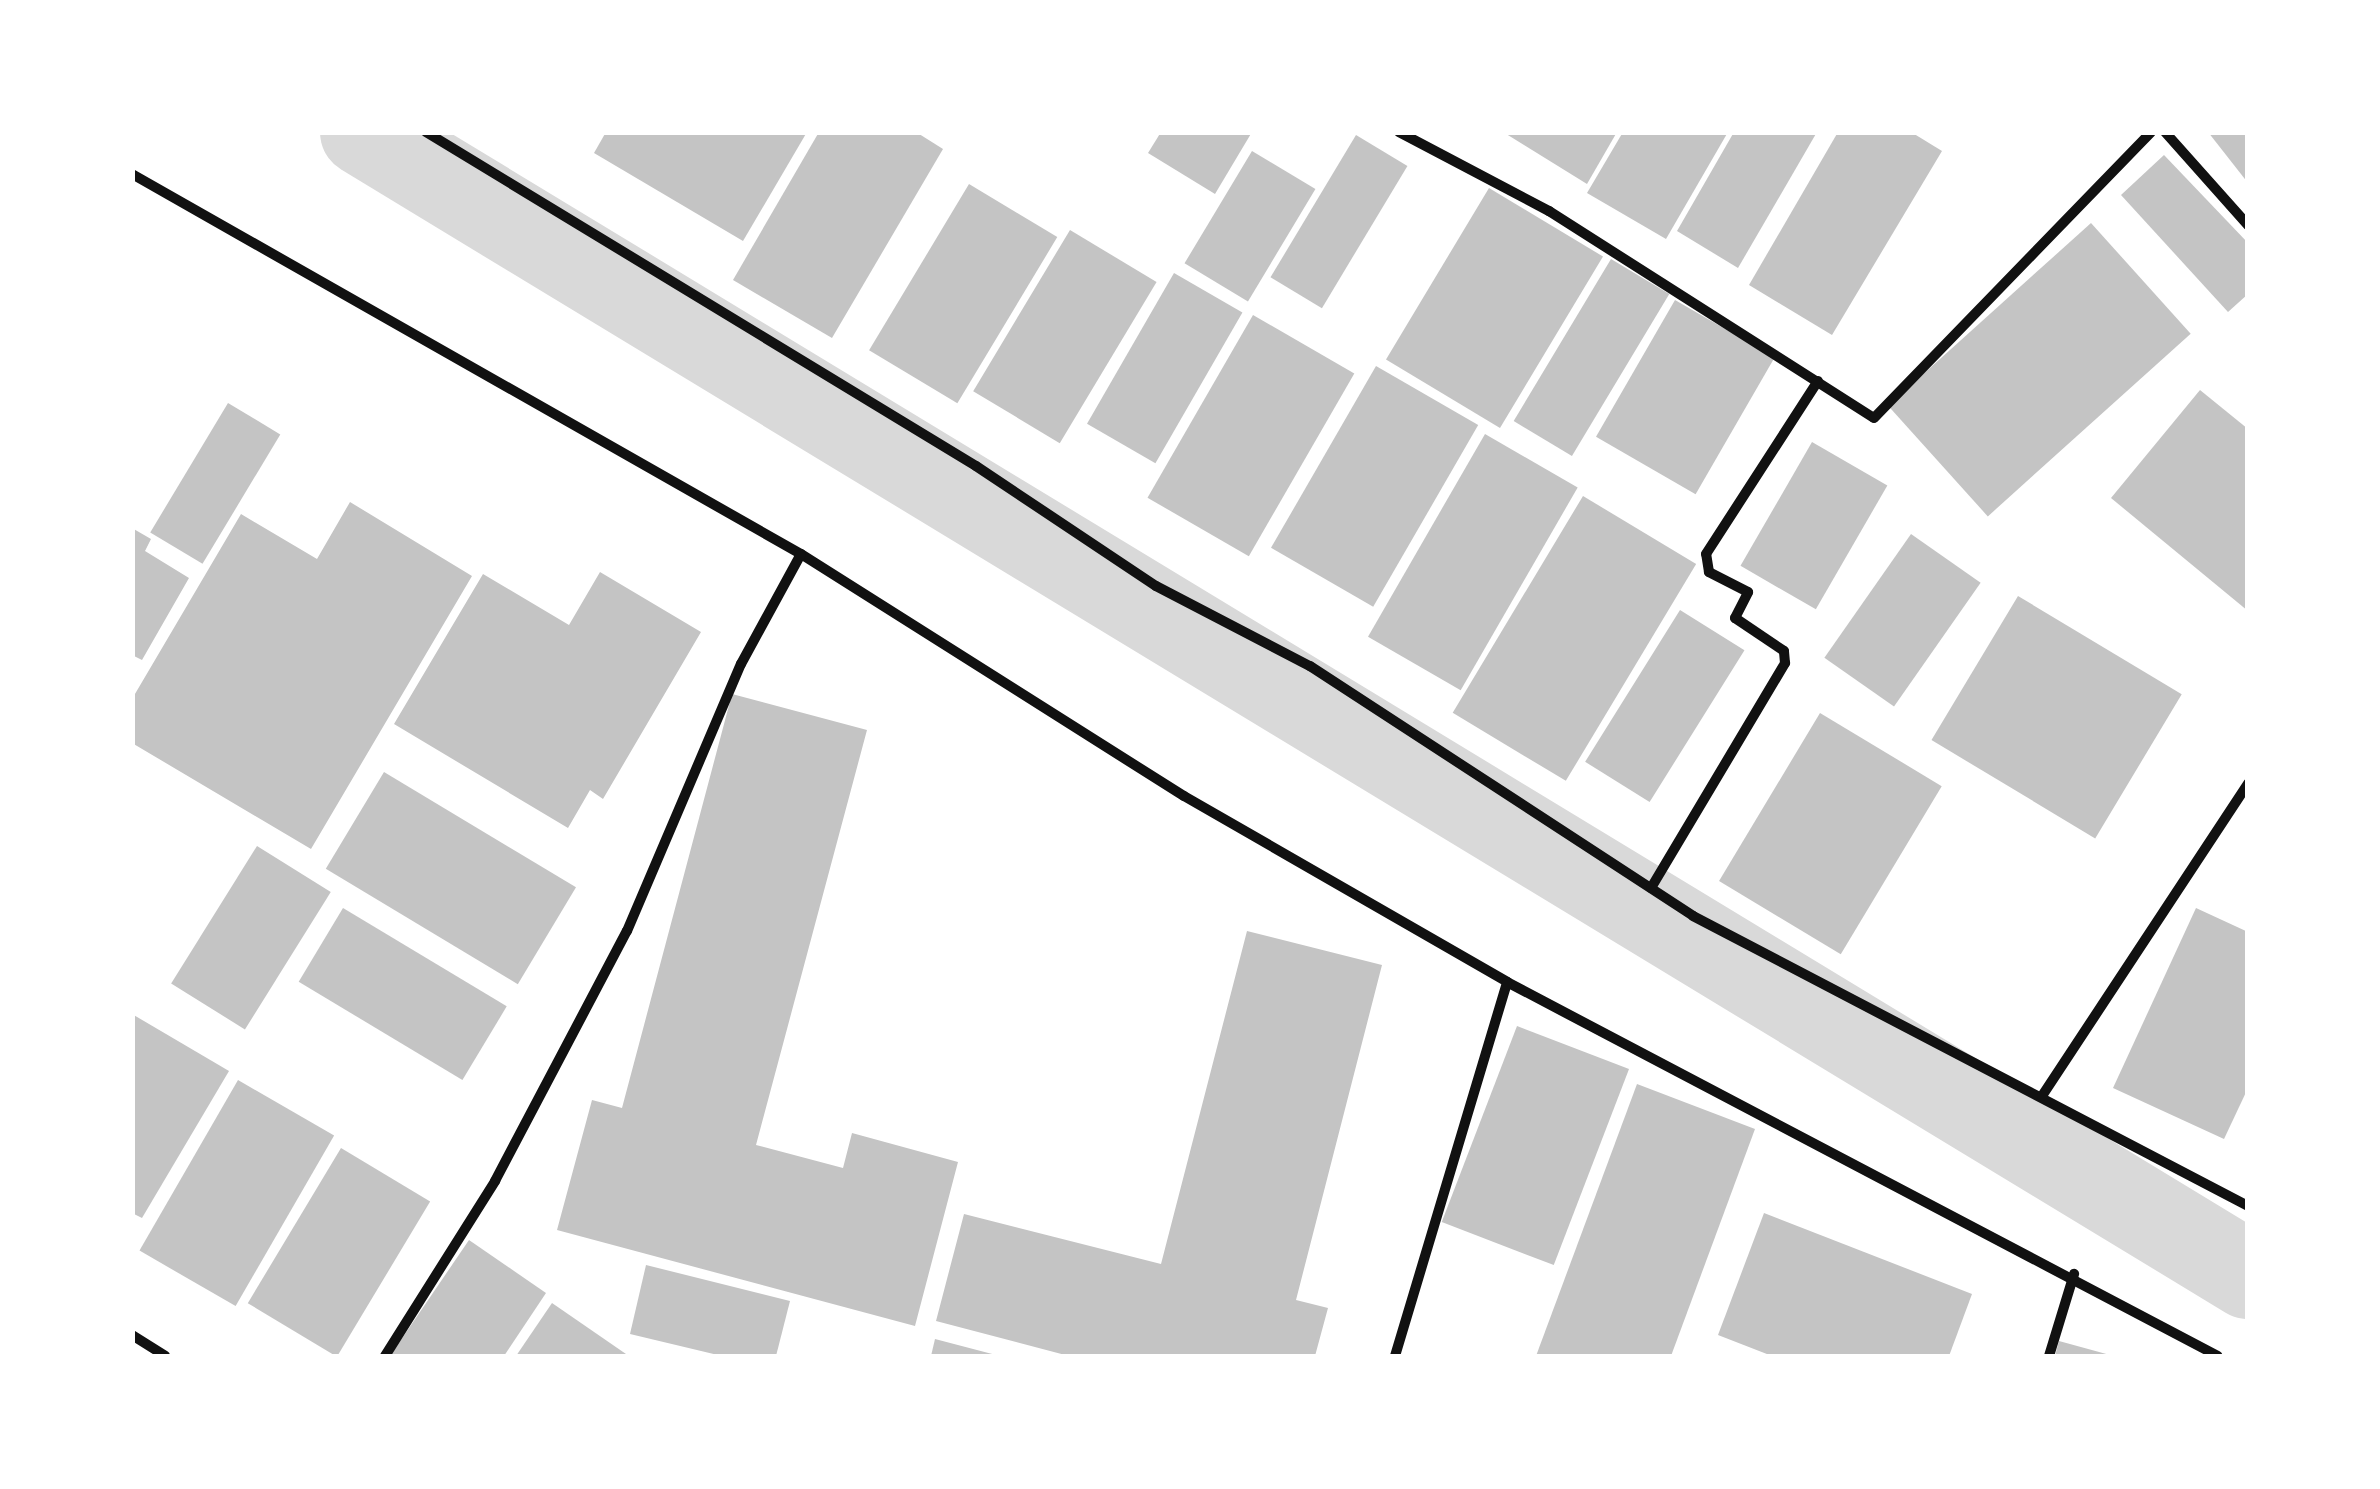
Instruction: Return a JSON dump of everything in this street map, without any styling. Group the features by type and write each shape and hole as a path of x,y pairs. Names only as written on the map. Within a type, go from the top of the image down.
{"street":[{"path":"426,132 976,466 1156,586 1310,666 1651,888 1928,1046 2042,1096 2248,1206"},
{"path":"1399,132 1550,211 1874,418 2151,132"},
{"path":"2165,132 2248,225"},
{"path":"132,174 801,554 1184,796 1507,982 2074,1274 2218,1356"},
{"path":"1651,888 1785,663 1784,651 1735,618 1748,592 1709,572 1706,554 1818,382"},
{"path":"384,1356 496,1181 627,931 741,664 801,554"},
{"path":"2042,1096 2248,783"},
{"path":"1395,1356 1507,982"},
{"path":"2049,1356 2074,1274"},
{"path":"132,1335 165,1356"}],"building":[{"path":"606,132 807,132 743,241 594,153"},
{"path":"819,132 916,132 943,149 832,338 733,280"},
{"path":"1161,132 1252,132 1215,194 1148,153"},
{"path":"1503,132 1617,132 1587,184"},
{"path":"1623,132 1728,132 1666,239 1587,193"},
{"path":"1734,132 1817,132 1738,268 1677,231"},
{"path":"1838,132 1911,132 1942,151 1832,335 1749,285"},
{"path":"2208,132 2248,132 2248,183"},
{"path":"1356,135 1407,166 1322,308 1271,277"},
{"path":"1252,151 1315,189 1248,301 1185,263"},
{"path":"2164,155 2248,243 2248,294 2228,312 2121,195"},
{"path":"969,184 1057,237 957,403 869,350"},
{"path":"1489,188 1603,257 1500,428 1386,359"},
{"path":"2091,223 2191,334 1988,516 1888,406"},
{"path":"1070,230 1157,282 1060,443 973,391"},
{"path":"1611,259 1669,294 1572,456 1514,421"},
{"path":"1174,273 1242,312 1155,463 1087,424"},
{"path":"1675,300 1775,357 1696,494 1596,437"},
{"path":"1253,315 1354,374 1249,556 1148,498"},
{"path":"1376,366 1478,425 1373,607 1271,548"},
{"path":"2200,390 2248,429 2248,611 2111,498"},
{"path":"228,403 280,434 203,564 150,532"},
{"path":"1485,434 1578,488 1461,690 1368,637"},
{"path":"1812,442 1887,486 1816,609 1740,566"},
{"path":"1583,496 1696,564 1566,781 1453,713"},
{"path":"350,502 472,576 311,849 132,743 132,699 241,514 317,559"},
{"path":"132,528 151,539 145,551 189,578 142,660 132,655"},
{"path":"1911,534 1981,583 1894,706 1824,658"},
{"path":"600,572 701,632 603,799 590,790 568,828 394,724 483,574 569,625"},
{"path":"2018,596 2182,694 2095,838 1931,740"},
{"path":"1680,610 1744,650 1650,802 1585,762"},
{"path":"732,694 867,730 756,1145 843,1168 852,1133 958,1162 915,1326 557,1230 592,1100 622,1108"},
{"path":"1820,713 1942,786 1841,954 1719,881"},
{"path":"384,772 576,887 518,984 326,869"},
{"path":"257,846 331,892 245,1029 171,983"},
{"path":"343,908 507,1006 462,1080 299,982"},
{"path":"2196,908 2248,932 2248,1088 2224,1139 2113,1088"},
{"path":"1247,931 1382,965 1296,1300 1328,1308 1315,1356 1069,1356 936,1321 964,1214 1161,1264"},
{"path":"132,1014 229,1071 142,1218 132,1213"},
{"path":"1517,1026 1629,1069 1554,1265 1442,1222"},
{"path":"238,1080 334,1136 236,1306 140,1251"},
{"path":"1637,1084 1755,1129 1671,1356 1536,1356"},
{"path":"341,1148 430,1202 337,1356 248,1303"},
{"path":"1764,1213 1972,1294 1949,1356 1772,1356 1718,1335"},
{"path":"469,1240 546,1293 504,1356 390,1356"},
{"path":"646,1265 790,1301 776,1356 722,1356 630,1334"},
{"path":"552,1303 626,1354 516,1356"},
{"path":"935,1339 996,1355 996,1356 931,1356"},
{"path":"2059,1341 2110,1355 2055,1356"}],"waterway":[{"path":"364,132 2248,1275"}]}
